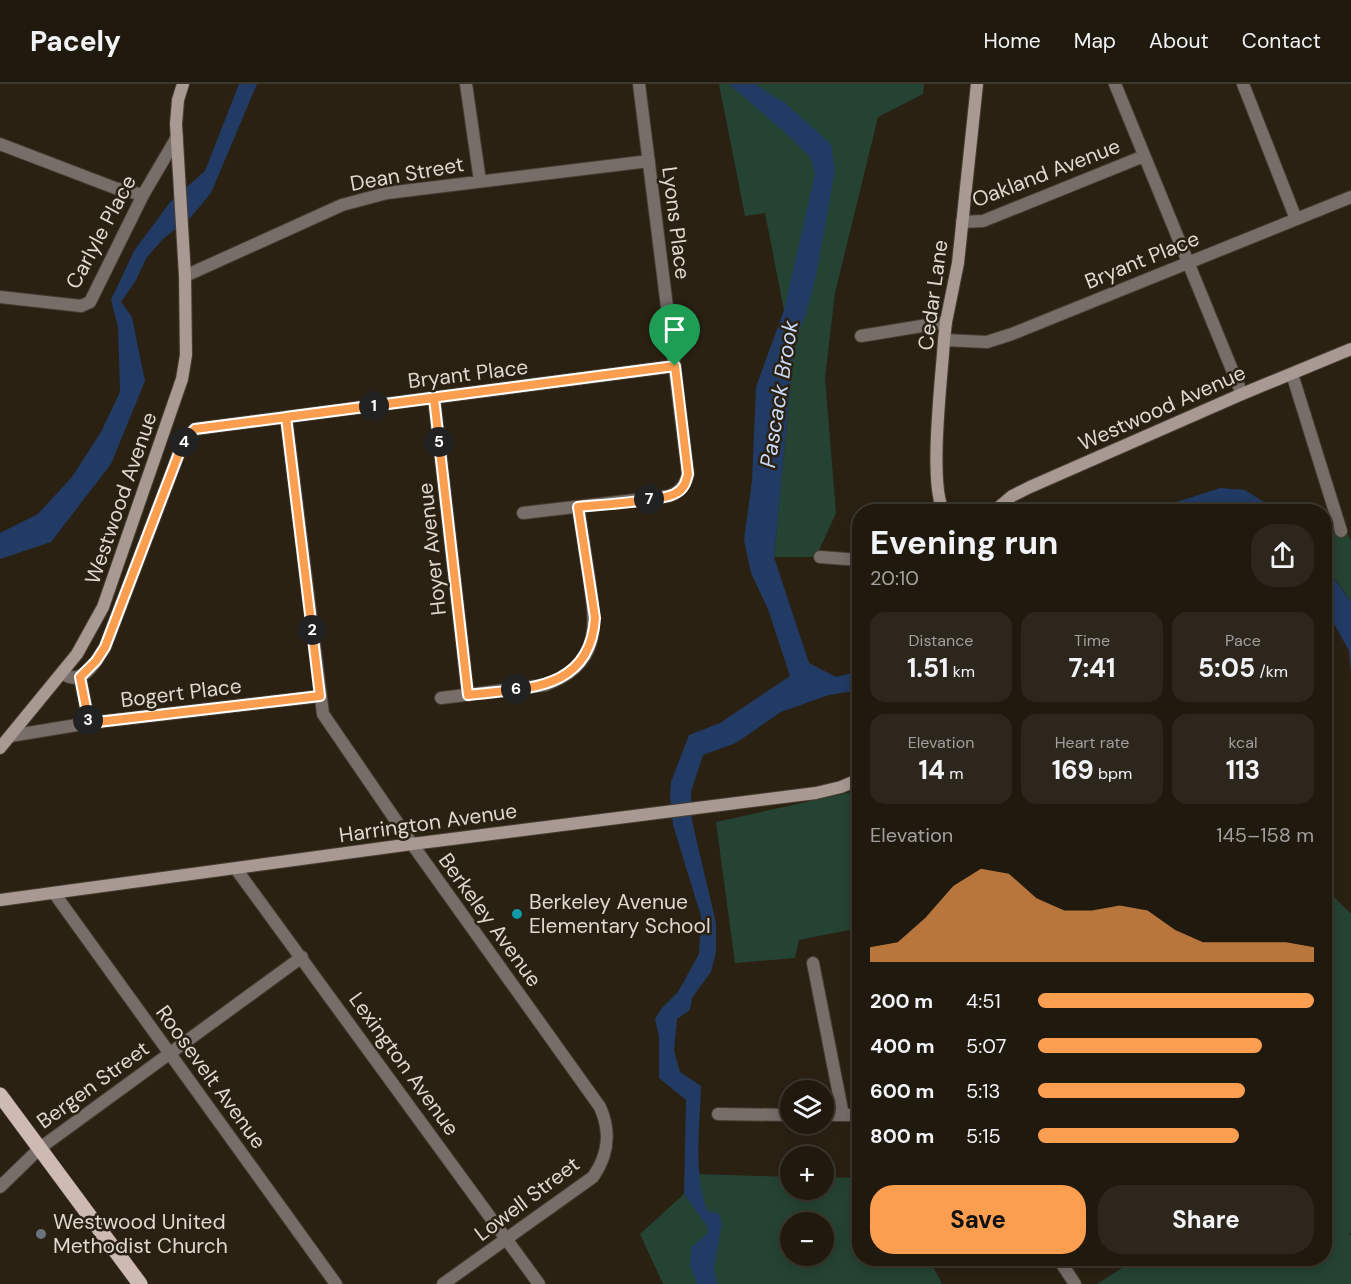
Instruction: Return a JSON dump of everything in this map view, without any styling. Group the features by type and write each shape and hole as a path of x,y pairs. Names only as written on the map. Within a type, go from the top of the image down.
{"main road":[{"path":"0,1095 140,1284"}],"street":[{"name":"Westwood Avenue","path":"0,748 77,654 103,607 183,379 186,355 185,276 177,137 178,100 183,84"},
{"path":"466,84 480,181"},
{"name":"Lyons Place","path":"523,513 669,496 682,488 688,474 639,84"},
{"name":"Cedar Lane","path":"941,504 936,473 946,322 958,263 977,84"},
{"path":"1116,84 1242,394"},
{"path":"1243,84 1296,219"},
{"name":"Carlyle Place","path":"0,297 81,306 90,302 143,195 177,137"},
{"path":"0,144 115,188 143,195"},
{"name":"Oakland Avenue","path":"962,222 983,221 1144,156"},
{"name":"Dean Street","path":"185,276 342,206 387,193 649,161"},
{"name":"Bryant Place","path":"945,340 987,342 1004,337 1351,197"},
{"path":"861,336 946,322"},
{"name":"Westwood Avenue","path":"1002,504 1012,496 1030,487 1351,349"},
{"name":"Bryant Place","path":"80,677 96,661 105,647 184,440 195,429 675,366"},
{"path":"1292,374 1341,531"},
{"name":"Hoyer Avenue","path":"434,398 468,695"},
{"name":"Berkeley Avenue","path":"286,417 322,714 412,844 593,1096"},
{"path":"441,698 545,685 569,674 586,654 594,632 595,618 578,507"},
{"path":"820,557 852,559"},
{"path":"62,673 67,677 80,677 89,723"},
{"name":"Bogert Place","path":"10,736 89,723 320,696"},
{"name":"Harrington Avenue","path":"0,900 412,844 816,793 841,788 852,783"},
{"name":"Lexington Avenue","path":"236,869 539,1284"},
{"name":"Roosevelt Avenue","path":"54,893 333,1283"},
{"name":"Bergen Street","path":"0,1187 40,1148 302,957"},
{"path":"813,963 843,1115"},
{"name":"Lowell Street","path":"443,1284 587,1183 600,1167 605,1156 608,1132 606,1119 593,1096"},
{"path":"718,1114 780,1115"},
{"path":"834,1115 852,1115"},
{"path":"1063,1266 1075,1284"}],"green space":[{"path":"719,84 924,84 923,94 878,117 835,293 825,378 836,513 816,557 774,557 795,339 784,310 765,213 745,216"},
{"path":"1346,532 1351,540 1351,602 1332,575 1332,533"},
{"path":"852,792 852,929 799,940 795,958 735,963 716,822"},
{"path":"1332,889 1334,897 1351,914 1351,1233 1348,1234 1351,1235 1351,1284 1097,1284 1125,1266 1332,1266"},
{"path":"699,1174 780,1177 780,1200 834,1200 834,1177 852,1178 852,1266 933,1266 942,1284 663,1284 640,1234 684,1194"}],"water":[{"path":"239,84 257,84 211,193 191,217 163,239 147,257 135,282 121,302 132,317 145,381 111,464 51,542 0,559 0,533 38,514 72,477 101,432 120,392 118,327 111,300 134,251 171,201 205,171"},
{"name":"Pascack Brook","path":"729,84 755,84 785,103 831,144 835,171 816,276 806,314 795,339 774,557 809,663 836,677 852,673 852,691 829,695 781,712 736,743 703,755 691,792 692,821 716,923 716,952 711,972 692,998 690,1010 677,1019 674,1051 680,1072 701,1086 698,1148 700,1180 707,1210 719,1214 722,1223 714,1268 717,1284 697,1284 690,1266 691,1247 708,1233 707,1226 684,1194 686,1100 659,1078 659,1036 655,1019 662,1008 678,992 699,954 701,916 673,825 671,782 689,735 720,723 790,676 768,609 751,573 744,540 752,481 756,387 784,310 815,174 810,157"},
{"path":"1220,488 1245,490 1267,504 1171,504"},
{"path":"1332,576 1351,602 1351,675 1349,651 1332,620"}],"place":[{"name":"Berkeley Avenue Elementary School","path":"517,914"},
{"name":"Westwood United Methodist Church","path":"41,1234"}],"route":[{"path":"675,366 286,417 320,696 89,723 80,677 96,661 112,632 184,440 195,429 286,417 434,398 468,695 545,685 569,674 586,654 594,632 595,618 578,507 669,496 682,488 686,481 688,474 675,366"}]}
